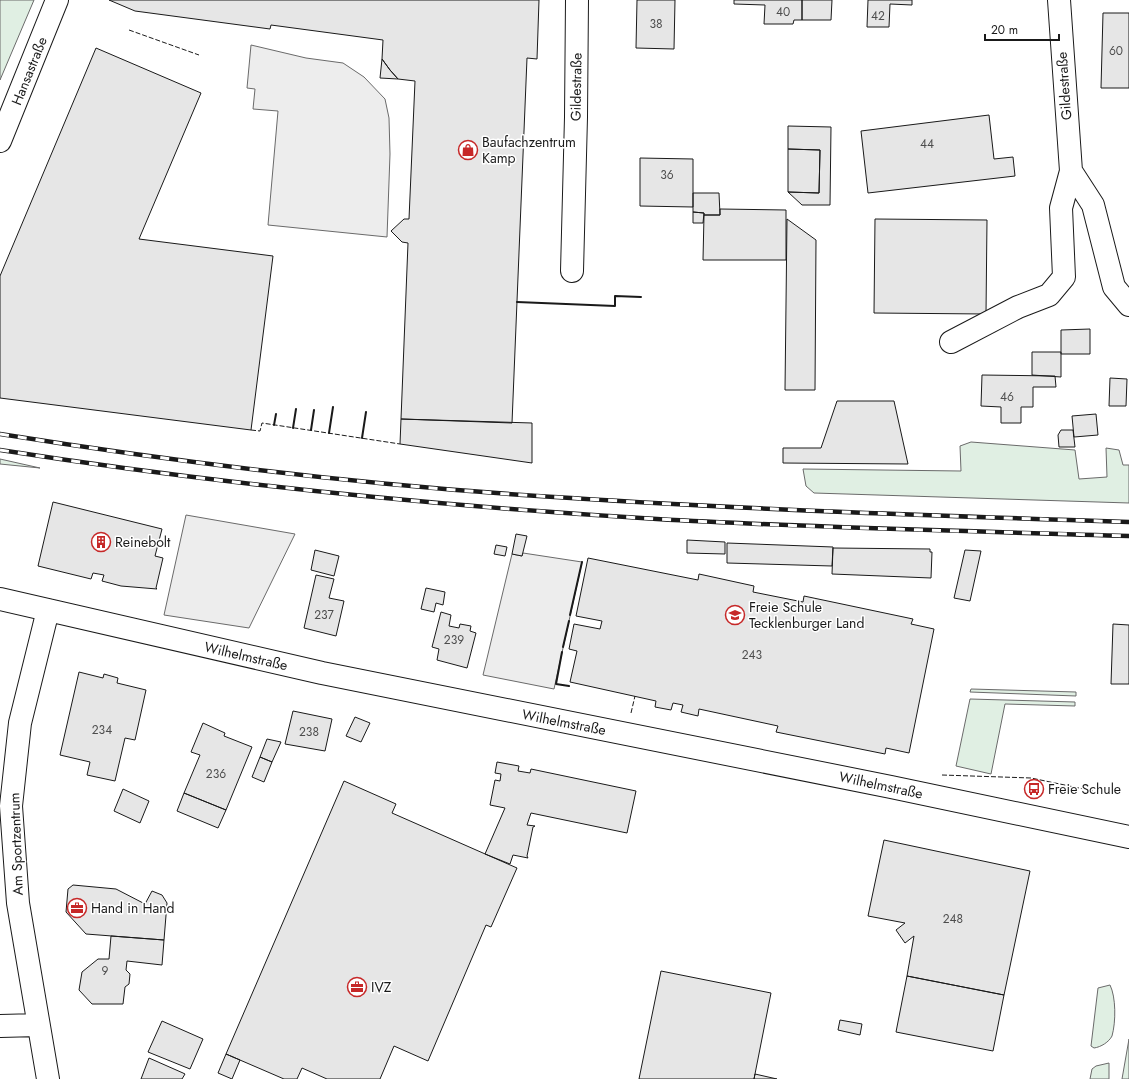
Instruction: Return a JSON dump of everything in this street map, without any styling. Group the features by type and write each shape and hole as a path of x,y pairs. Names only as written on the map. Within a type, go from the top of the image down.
{"street":[{"name":"Hansastraße","path":"0,141 57,0"},
{"name":"Gildestraße","path":"572,271 577,0"},
{"name":"Gildestraße","path":"1059,0 1070,172"},
{"path":"1070,172 1093,205 1114,287 1129,305"},
{"path":"951,342 1018,307 1049,295 1064,277 1061,208 1070,172"},
{"name":"Wilhelmstraße","path":"0,599 329,675 899,789 1129,837"},
{"name":"Am Sportzentrum","path":"48,610 20,722 11,806 18,903 48,1079"},
{"path":"0,1026 38,1025"}],"green space":[{"path":"0,0 34,0 0,80"},
{"path":"971,442 1075,450 1079,479 1107,477 1106,448 1119,450 1123,465 1129,465 1129,503 814,493 806,486 803,469 961,471 960,446"},
{"path":"0,459 40,468 0,464"},
{"path":"971,689 1076,692 1076,696 970,692"},
{"path":"970,699 1075,702 1075,706 1005,704 991,774 956,766"},
{"path":"1110,985 1115,1010 1112,1036 1104,1044 1094,1048 1091,1046 1098,988"},
{"path":"1129,1039 1129,1079 1122,1079"},
{"path":"1109,1063 1109,1079 1090,1079 1092,1069 1096,1066"}],"shaded area":[{"path":"251,45 306,58 343,63 364,77 385,99 389,118 390,154 387,237 268,225 278,111 253,109 255,89 247,88"},
{"path":"186,515 295,534 249,628 164,615"},
{"path":"523,553 582,562 554,689 483,675 512,554 522,556"}],"building":[{"name":"Baufachzentrum Kamp","path":"109,0 539,0 537,59 527,58 512,423 401,419 408,243 402,242 391,231 404,219 409,219 415,81 398,79 390,70 382,59 383,40 271,25 270,29 135,11"},
{"path":"637,0 675,0 674,49 636,48"},
{"path":"734,0 802,0 802,20 794,20 793,24 764,24 765,5 734,4"},
{"path":"802,0 832,0 831,20 802,20"},
{"path":"868,0 912,0 912,5 890,4 889,27 867,27"},
{"path":"1103,13 1129,13 1129,88 1101,88"},
{"path":"96,48 201,93 139,239 273,256 251,430 0,398 0,276"},
{"path":"382,59 390,70 398,79 380,78"},
{"path":"989,115 994,159 1013,157 1015,176 868,193 861,131"},
{"path":"788,126 831,127 830,205 802,205 788,192 819,193 820,150 788,149"},
{"path":"788,149 820,150 819,193 788,192"},
{"path":"640,158 693,159 693,207 640,206"},
{"path":"693,193 719,193 720,215 704,215 704,213 693,212"},
{"path":"720,209 786,210 786,260 703,260 704,215 720,215"},
{"path":"693,212 704,213 703,223 693,223"},
{"path":"787,219 816,240 815,390 785,390"},
{"path":"875,219 987,220 986,314 874,313"},
{"path":"1090,329 1090,354 1061,354 1061,330"},
{"path":"1032,352 1061,352 1061,377 1032,375"},
{"path":"982,375 1055,376 1056,387 1033,387 1033,407 1021,407 1021,423 1001,423 1001,407 981,406"},
{"path":"1110,378 1127,379 1126,406 1109,406"},
{"path":"837,401 894,401 908,464 783,463 783,448 821,448"},
{"path":"1096,414 1098,435 1074,437 1072,416"},
{"path":"401,419 532,423 532,463 400,444"},
{"path":"1061,430 1073,430 1075,447 1059,447 1058,435"},
{"name":"Reinebolt","path":"53,502 162,529 155,556 163,558 157,589 121,586 102,581 104,575 93,573 91,579 38,566"},
{"path":"516,534 527,536 522,556 512,554"},
{"path":"687,540 725,542 725,554 687,553"},
{"path":"727,543 833,547 832,566 727,563"},
{"path":"496,545 507,547 505,556 494,554"},
{"path":"833,548 930,549 930,552 932,552 931,578 832,574"},
{"path":"315,550 339,556 334,576 311,570"},
{"path":"965,550 981,551 970,601 954,598"},
{"path":"588,558 698,580 699,574 754,586 753,592 803,602 804,596 913,619 911,624 934,629 909,753 886,748 885,754 776,732 778,726 699,709 698,716 681,712 683,705 673,703 671,710 655,707 656,701 570,682 577,651 569,649 574,624 600,629 602,621 576,616"},
{"path":"316,575 334,579 329,598 344,601 336,636 304,628"},
{"path":"426,588 445,592 443,605 436,603 434,612 421,609"},
{"path":"441,612 451,615 449,626 459,628 460,624 471,626 470,631 476,633 467,668 437,660 439,649 432,647"},
{"path":"1113,624 1129,625 1129,684 1111,684"},
{"path":"79,672 103,678 104,674 118,678 117,683 146,690 135,740 125,738 115,781 87,775 90,762 60,755"},
{"path":"293,711 332,719 325,751 285,744"},
{"path":"355,717 370,723 361,742 346,736"},
{"path":"203,723 225,733 224,736 252,747 226,810 184,793 200,755 191,752"},
{"path":"267,739 281,742 272,762 260,757"},
{"path":"260,757 272,762 264,782 252,777"},
{"path":"497,762 519,766 518,771 530,773 531,769 636,791 627,833 531,813 527,825 535,826 533,827 527,856 528,858 513,855 510,864 485,854 505,808 490,805 495,780 500,781 501,774 495,773"},
{"name":"IVZ","path":"344,781 396,804 392,813 517,868 491,927 486,925 428,1061 394,1046 380,1079 327,1079 302,1068 297,1079 284,1079 226,1054"},
{"path":"123,789 149,801 140,823 114,811"},
{"path":"184,793 226,810 218,828 177,811"},
{"path":"884,840 1030,871 1004,995 907,976 914,936 905,943 896,930 905,923 868,916"},
{"path":"73,885 116,889 145,904 152,891 162,895 167,903 164,940 86,934 66,912 68,889"},
{"path":"111,936 164,940 162,965 127,961 126,970 130,974 129,984 125,987 123,1004 92,1004 79,990 82,972 98,959 109,959"},
{"path":"661,971 771,993 754,1079 639,1079"},
{"path":"907,976 1004,995 993,1051 896,1032"},
{"path":"840,1020 862,1024 860,1035 838,1030"},
{"path":"162,1021 203,1039 190,1069 148,1052"},
{"path":"226,1054 240,1060 232,1079 218,1073"},
{"path":"149,1058 185,1074 182,1079 141,1079"},
{"path":"755,1074 777,1079 754,1079"}],"railway":[{"path":"0,434 213,465 428,488 641,502 780,509 1129,522"},
{"path":"0,450 246,483 492,508 775,525 1129,536"}],"fence":[{"path":"129,30 199,55"},
{"path":"251,430 260,431 262,423 400,444"},
{"path":"631,713 635,696"},
{"path":"942,775 1031,778 1103,793"}],"wall":[{"path":"517,302 615,306 615,296 641,297"},
{"path":"329,433 333,407"},
{"path":"293,428 296,409"},
{"path":"311,430 314,410"},
{"path":"362,438 366,412"},
{"path":"274,425 276,414"},
{"path":"570,615 582,562"},
{"path":"563,647 569,621"},
{"path":"562,652 556,684 569,686"}],"place":[{"name":"Baufachzentrum Kamp","path":"468,150"},
{"name":"Reinebolt","path":"101,542"},
{"name":"Freie Schule Tecklenburger Land","path":"735,615"},
{"name":"Freie Schule","path":"1034,789"},
{"name":"Hand in Hand","path":"77,908"},
{"name":"IVZ","path":"357,987"}]}
